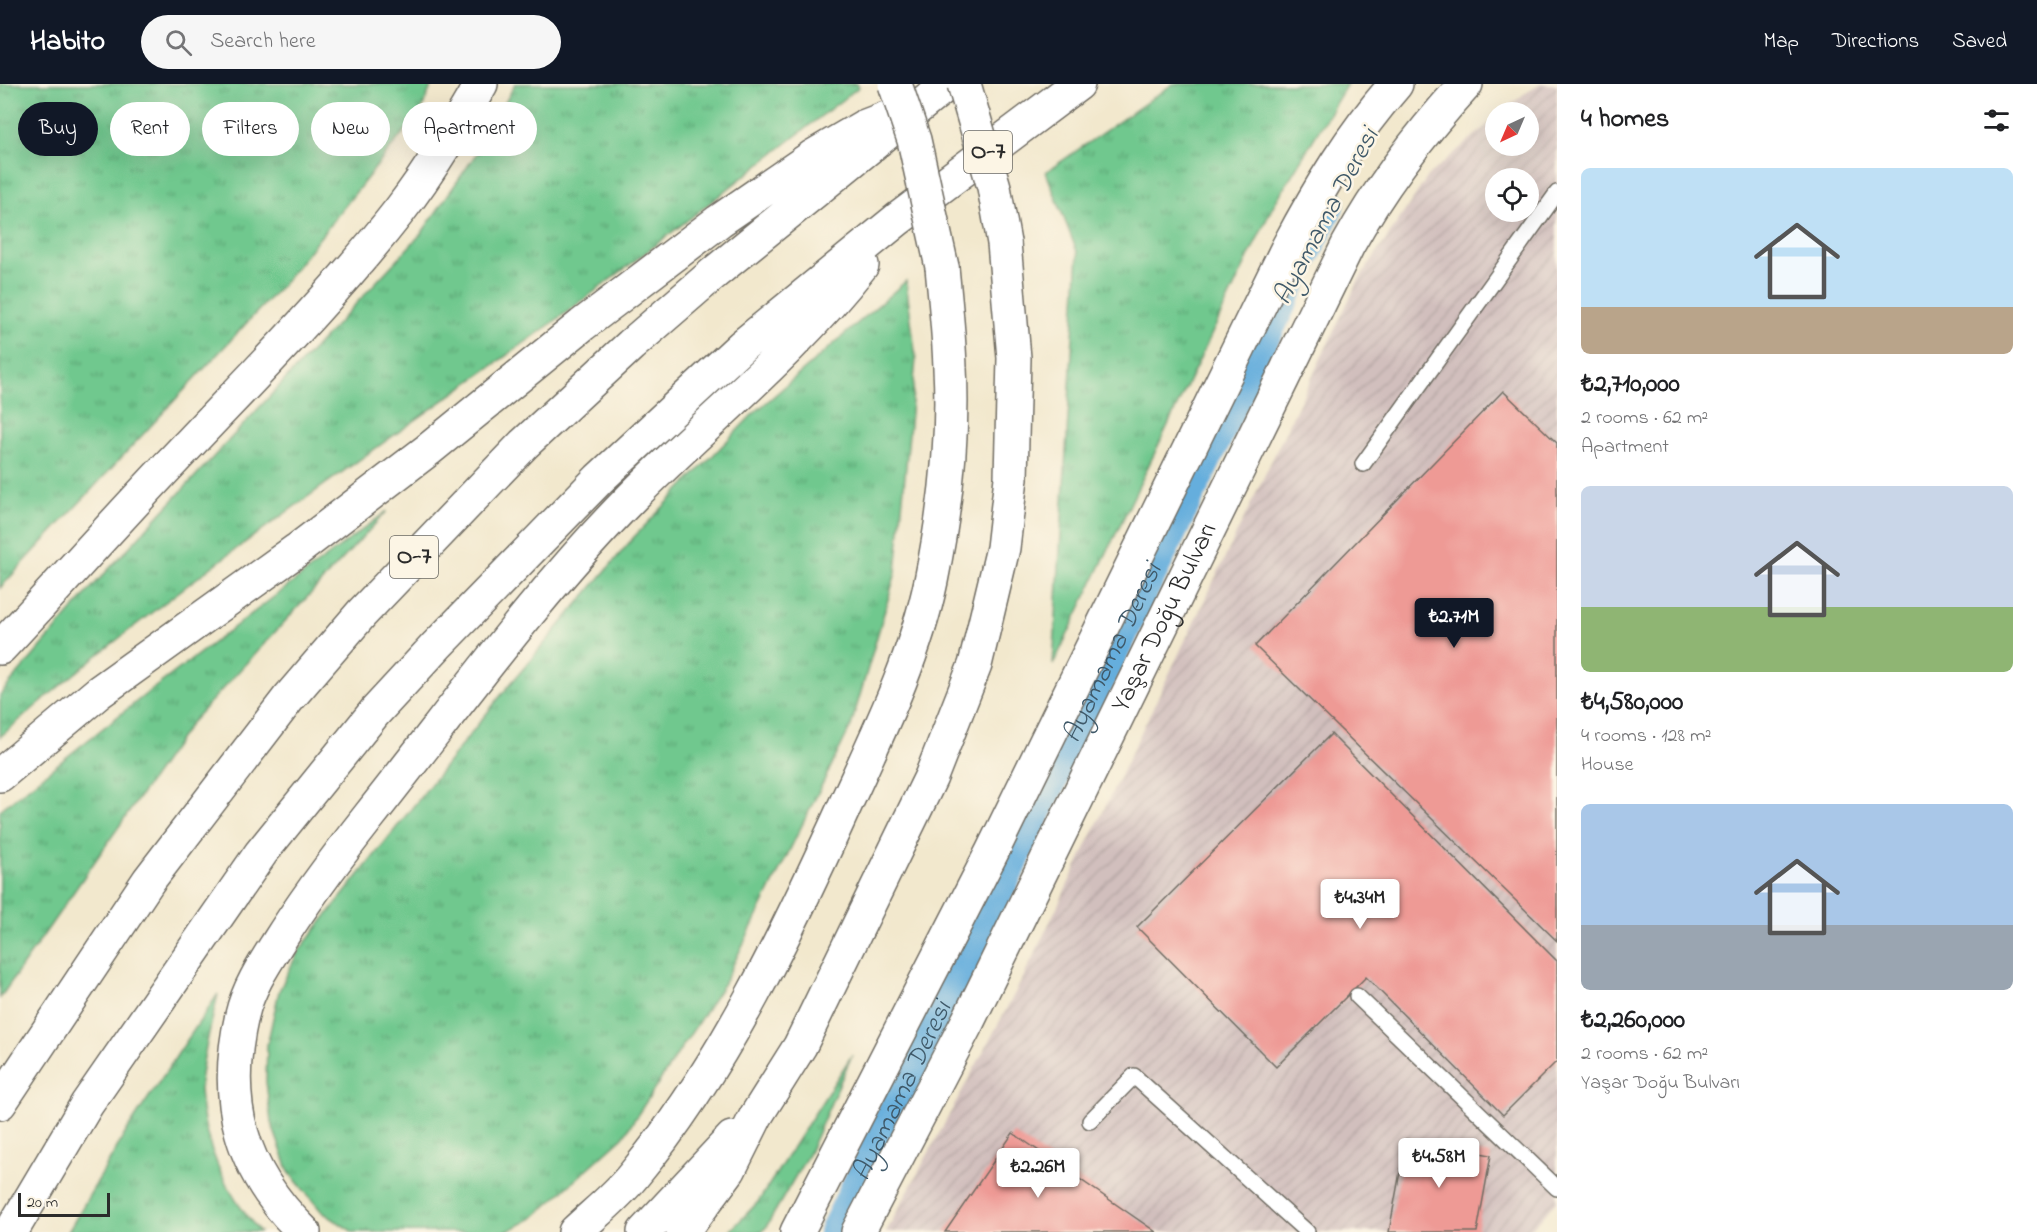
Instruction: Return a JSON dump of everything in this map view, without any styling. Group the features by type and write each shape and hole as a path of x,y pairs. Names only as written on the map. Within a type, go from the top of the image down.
{"main road":[{"path":"0,648 189,443 278,353 338,285 401,209 449,140 481,84"},
{"path":"574,1232 632,1177 690,1097 743,1014 827,846 901,681 915,644 931,582 941,521 950,441 950,370 942,267 914,140 895,84"},
{"path":"683,1232 729,1170 756,1116 777,1086 800,1046 931,777 975,665 1003,548 1011,478 1014,358 1004,243 994,187 964,84"},
{"name":"O-7","path":"11,1232 87,1104 218,914 261,853 375,712 512,566 682,400 742,346 898,219 1078,84"},
{"name":"Yaşar Doğu Bulvarı","path":"797,1232 925,987 1314,197 1346,146 1395,84"},
{"name":"Yaşar Doğu Bulvarı","path":"858,1232 968,1021 1348,245 1374,198 1407,152 1466,84"},
{"path":"0,775 99,692 306,543 428,450 582,326 761,191 863,127 937,92"},
{"name":"O-7","path":"0,1103 149,880 288,699 362,613 508,460 631,345 714,273 937,92"},
{"path":"304,1232 275,1198 249,1157 234,1111 234,1065 241,1023 258,975 316,883 506,642 574,561 634,496 805,333 898,219"},
{"path":"644,1232 713,1155 756,1116"}],"lane":[{"path":"1363,464 1557,193"},
{"path":"1357,996 1557,1188"},
{"path":"1090,1121 1134,1076 1307,1232"}],"shaded area":[{"path":"1541,84 1557,84 1557,1201 1528,1232 886,1232 1022,980 1358,281 1429,175 1485,127 1485,156 1539,156 1539,102 1514,102"}],"green space":[{"path":"0,84 432,84 425,102 402,102 402,134 390,149 390,102 311,102 311,156 385,156 282,285 0,588"},
{"path":"515,84 857,84 859,87 541,331 198,578 65,682 0,737 0,695 93,586 421,234 475,156 537,156 537,102 506,102"},
{"path":"1173,84 1347,84 1273,206 1053,665 1078,254 1046,172"},
{"path":"906,281 916,359 896,572 851,726 724,983 623,1137 533,1218 506,1232 353,1232 322,1212 289,1172 271,1122 266,1082 267,1045 279,991 298,952 502,694 634,537 752,415"},
{"path":"387,511 190,724 0,998 0,810 146,694"},
{"path":"218,994 200,1081 202,1110 211,1148 226,1184 247,1217 260,1232 68,1232 129,1127"},
{"path":"852,1055 809,1153 766,1227 762,1232 729,1232 758,1202"}],"building":[{"path":"1503,391 1557,443 1557,941 1255,646"},
{"path":"1331,734 1557,961 1557,1061 1503,1115 1366,977 1276,1067 1137,927"},
{"path":"1013,1133 1156,1232 945,1232"},
{"path":"1406,1139 1491,1155 1477,1232 1389,1232"}],"waterway":[{"name":"Ayamama Deresi","path":"835,1232 1329,203"}]}
